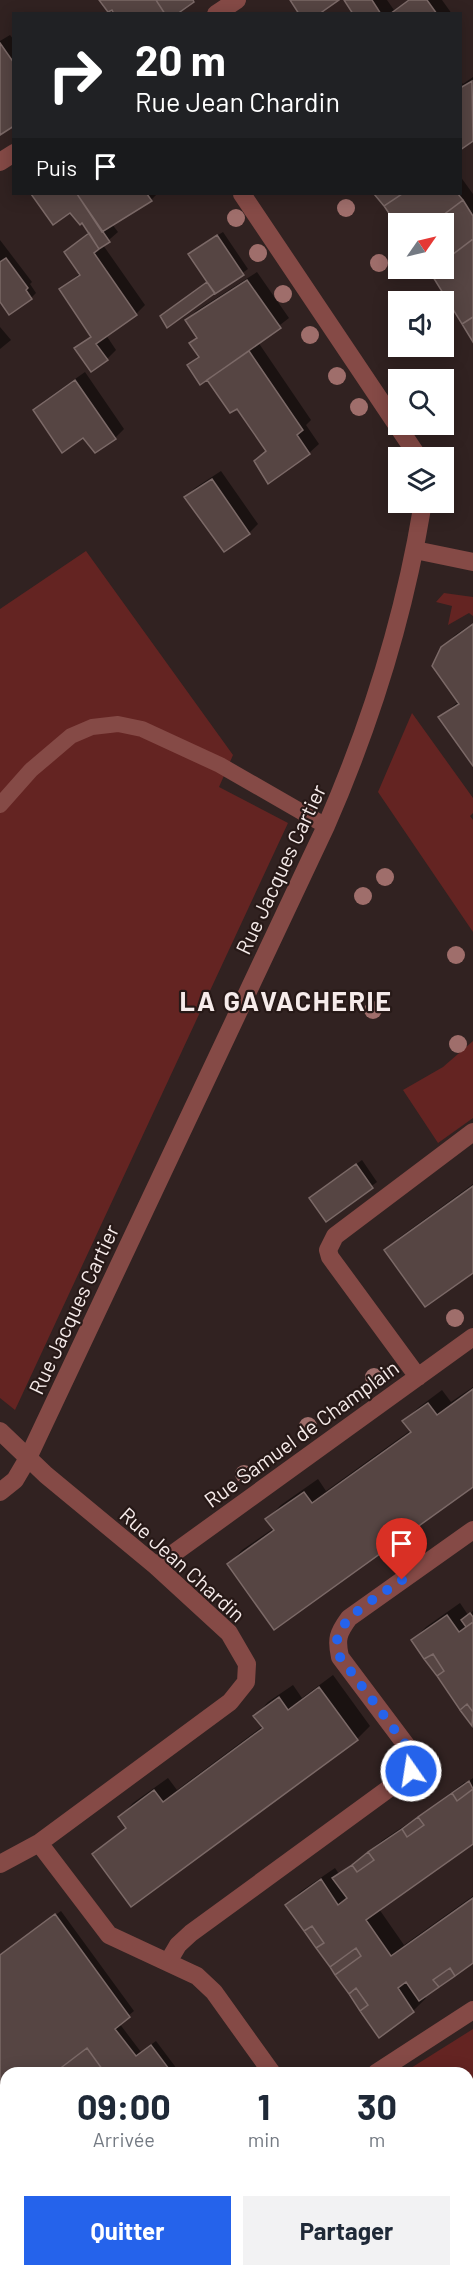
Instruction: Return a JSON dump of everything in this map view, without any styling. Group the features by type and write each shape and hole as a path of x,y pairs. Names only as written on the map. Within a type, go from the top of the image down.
{"street":[{"path":"219,12 237,0"},
{"path":"243,195 412,447"},
{"name":"Rue Jacques Cartier","path":"0,1492 15,1480 28,1458 354,763 377,693 416,550 421,513"},
{"path":"416,550 473,562"},
{"path":"418,1377 330,1257 328,1250 335,1236 473,1132"},
{"name":"Rue Samuel de Champlain","path":"156,1566 473,1337"},
{"name":"Rue Jean Chardin","path":"0,1431 28,1458 156,1566 230,1633 247,1664 246,1682 230,1702 39,1843 0,1864"},
{"path":"168,1962 178,1945 191,1933 411,1771 412,1759 409,1749 340,1657 337,1642 340,1630 349,1618 473,1530"},
{"path":"39,1843 109,1935 197,1976 214,1992 268,2067"},
{"path":"385,2067 473,2010"}],"lane":[{"path":"0,805 38,764 71,736 92,727 118,724 142,729 220,765 326,826"}],"shaded area":[{"path":"86,551 233,755 219,787 288,823 15,1410 0,1398 0,609"},
{"path":"444,593 473,597 473,616 469,613 448,625 452,606 436,602"},
{"path":"412,713 473,798 473,813 470,816 473,820 473,932 378,792"},
{"path":"473,1041 473,1118 438,1143 403,1090 443,1067"},
{"path":"473,2029 473,2067 413,2067"}],"building":[{"path":"99,0 156,0 164,12 113,12 112,10 108,12"},
{"path":"156,0 193,0 194,2 180,12 164,12"},
{"path":"290,0 339,0 322,12 298,12"},
{"path":"344,0 372,0 380,12 352,12"},
{"path":"409,0 427,0 436,12 393,12"},
{"path":"0,43 12,60 12,127 0,135"},
{"path":"472,81 473,141 462,149 462,87"},
{"path":"32,195 78,195 110,242 99,249 82,223 80,225 70,213 53,225"},
{"path":"78,195 148,195 152,201 102,232"},
{"path":"375,195 400,195 384,206"},
{"path":"400,195 459,195 463,200 446,213 389,213 384,206"},
{"path":"463,200 473,216 473,239 454,253 454,213 446,213"},
{"path":"89,233 99,249 94,253 137,315 96,344 108,360 91,372 74,348 91,337 59,289 80,275 64,252"},
{"path":"217,235 244,275 215,294 188,254"},
{"path":"473,239 473,317 462,324 454,311 454,291 442,291 434,279 454,279 454,253"},
{"path":"6,258 28,288 26,290 32,299 9,315 0,302 0,262"},
{"path":"247,280 281,328 200,385 187,365 199,357 189,343 197,338 185,320"},
{"path":"207,282 215,293 167,328 160,316"},
{"path":"473,317 473,342 462,324"},
{"path":"249,351 303,430 297,435 310,454 268,484 254,461 266,451 237,409 230,413 207,380"},
{"path":"75,380 116,439 95,453 83,438 62,453 33,410"},
{"path":"212,479 250,534 224,552 184,497"},
{"path":"473,624 473,766 438,717 459,704 432,666 441,647"},
{"path":"356,1164 373,1188 326,1222 309,1198"},
{"path":"473,1186 473,1273 425,1307 384,1250"},
{"path":"473,1389 473,1487 274,1630 227,1564 274,1530 265,1519 304,1492 312,1503 411,1432 402,1421 428,1403 437,1415"},
{"path":"470,1613 473,1622 466,1627 461,1620"},
{"path":"447,1615 459,1632 473,1622 473,1712 467,1704 460,1710 437,1676 444,1671 433,1654 424,1659 411,1640"},
{"path":"433,1654 444,1671 437,1676 424,1659"},
{"path":"319,1687 358,1740 131,1907 92,1854 126,1828 118,1817 154,1790 163,1802 263,1728 253,1716 279,1697 288,1710"},
{"path":"467,1704 473,1712 472,1726 460,1710"},
{"path":"469,1781 473,1789 457,1801 452,1793"},
{"path":"473,1789 473,1844 366,1920 391,1956 473,1898 473,1963 455,1976 450,1968 433,1980 439,1987 419,2001 406,1982 398,1988 414,2012 379,2038 360,2011 368,2005 356,1988 349,1994 335,1975 361,1956 356,1948 330,1967 316,1948 324,1943 312,1926 304,1931 285,1905 321,1879 338,1905 347,1898 332,1878 352,1865 357,1872 374,1860 368,1852 402,1829 407,1837 424,1825 418,1817 452,1793 457,1801"},
{"path":"418,1817 424,1825 407,1837 402,1829"},
{"path":"368,1852 374,1860 357,1872 352,1865"},
{"path":"55,1914 130,2017 115,2029 136,2056 151,2045 168,2067 101,2067 87,2048 62,2067 0,2067 0,1955"},
{"path":"312,1926 324,1943 316,1948 304,1931"},
{"path":"356,1948 361,1956 335,1975 330,1967"},
{"path":"450,1968 455,1976 439,1987 433,1980"},
{"path":"356,1988 368,2005 360,2011 349,1994"},
{"path":"87,2048 101,2067 62,2067"}],"district":[{"name":"LA GAVACHERIE","path":"286,1000"}],"route":[{"path":"402,1580 349,1618 340,1630 337,1642 340,1657 409,1749 412,1759 411,1771"}]}
